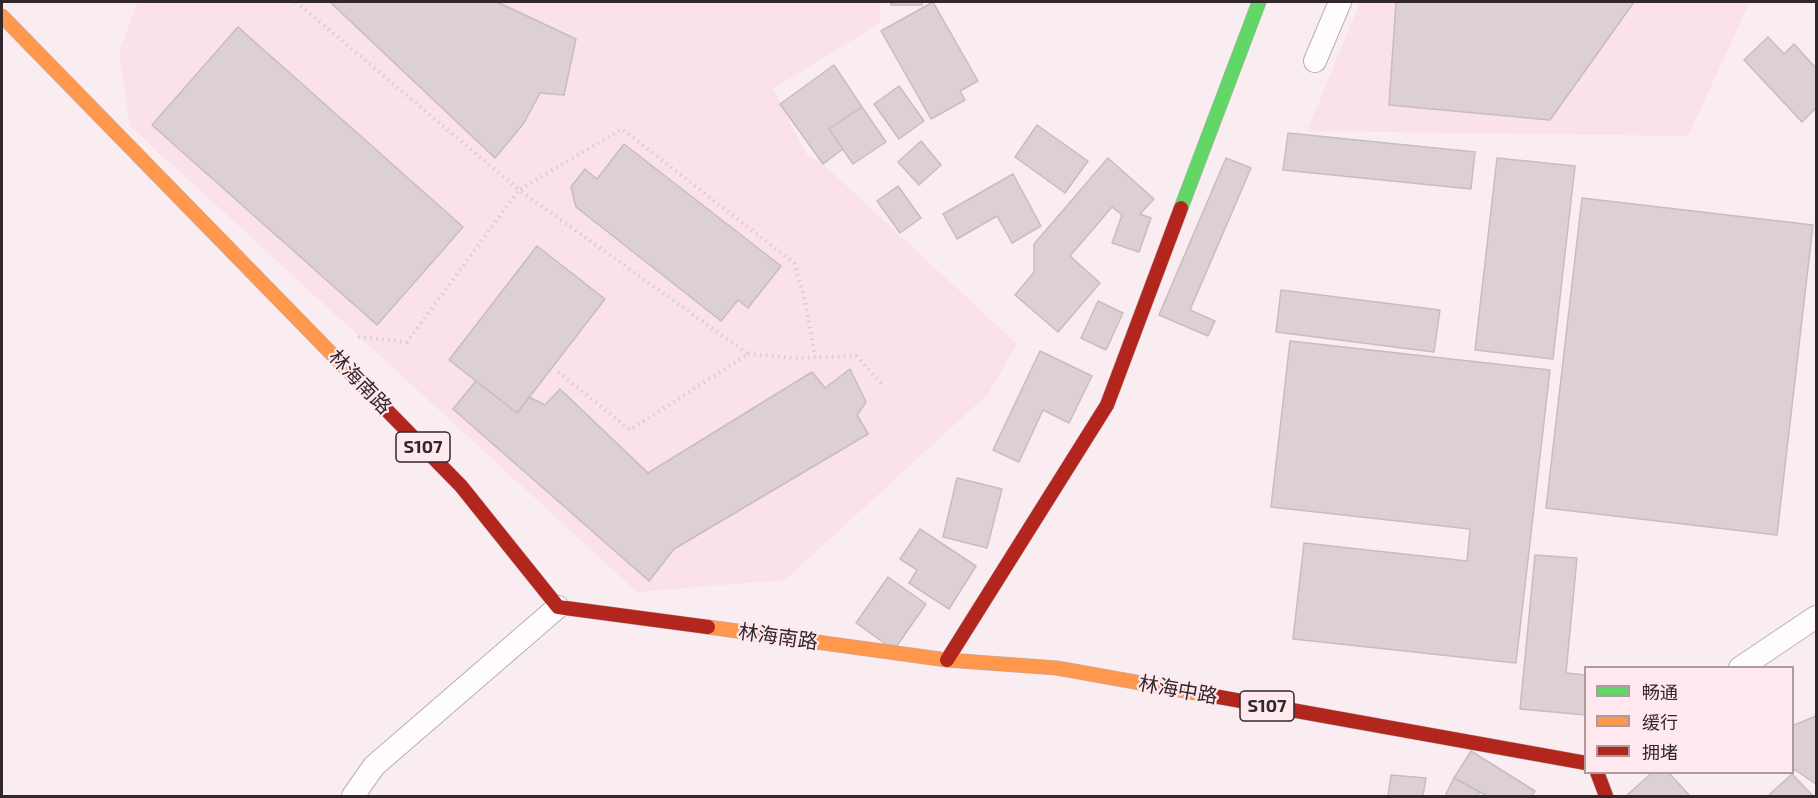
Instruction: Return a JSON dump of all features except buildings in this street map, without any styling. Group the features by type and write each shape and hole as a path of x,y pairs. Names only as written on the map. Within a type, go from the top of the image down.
{"main road":[{"path":"947,660 1107,405 1259,2"},
{"name":"林海南路","path":"2,16 461,486 558,607 947,660"},
{"name":"林海中路","path":"947,660 1057,668 1584,763"},
{"path":"1598,774 1606,796"}],"street":[{"path":"1315,61 1340,2"},
{"path":"353,796 374,766 558,607"},
{"path":"1743,666 1816,617"}],"path":[{"path":"296,2 519,190 748,354 793,358 856,356 883,385"},
{"path":"312,333 407,342 519,190 621,129 794,263 805,300 816,357"},
{"path":"558,372 630,430 748,354"}],"shaded area":[{"path":"138,2 881,2 880,23 773,89 807,155 823,164 1017,344 988,394 785,580 637,592 130,126 119,51"},
{"path":"1360,2 1750,2 1688,136 1307,131"}],"traffic: fast":[{"path":"1181,208 1259,2"}],"traffic: slow":[{"path":"2,16 366,389"},
{"path":"708,627 947,660 1057,668 1219,697"}],"traffic: jam":[{"path":"947,660 1107,405 1181,208"},
{"path":"366,389 461,486 558,607 708,627"},
{"path":"1219,697 1584,763"},
{"path":"1598,774 1606,796"}]}
